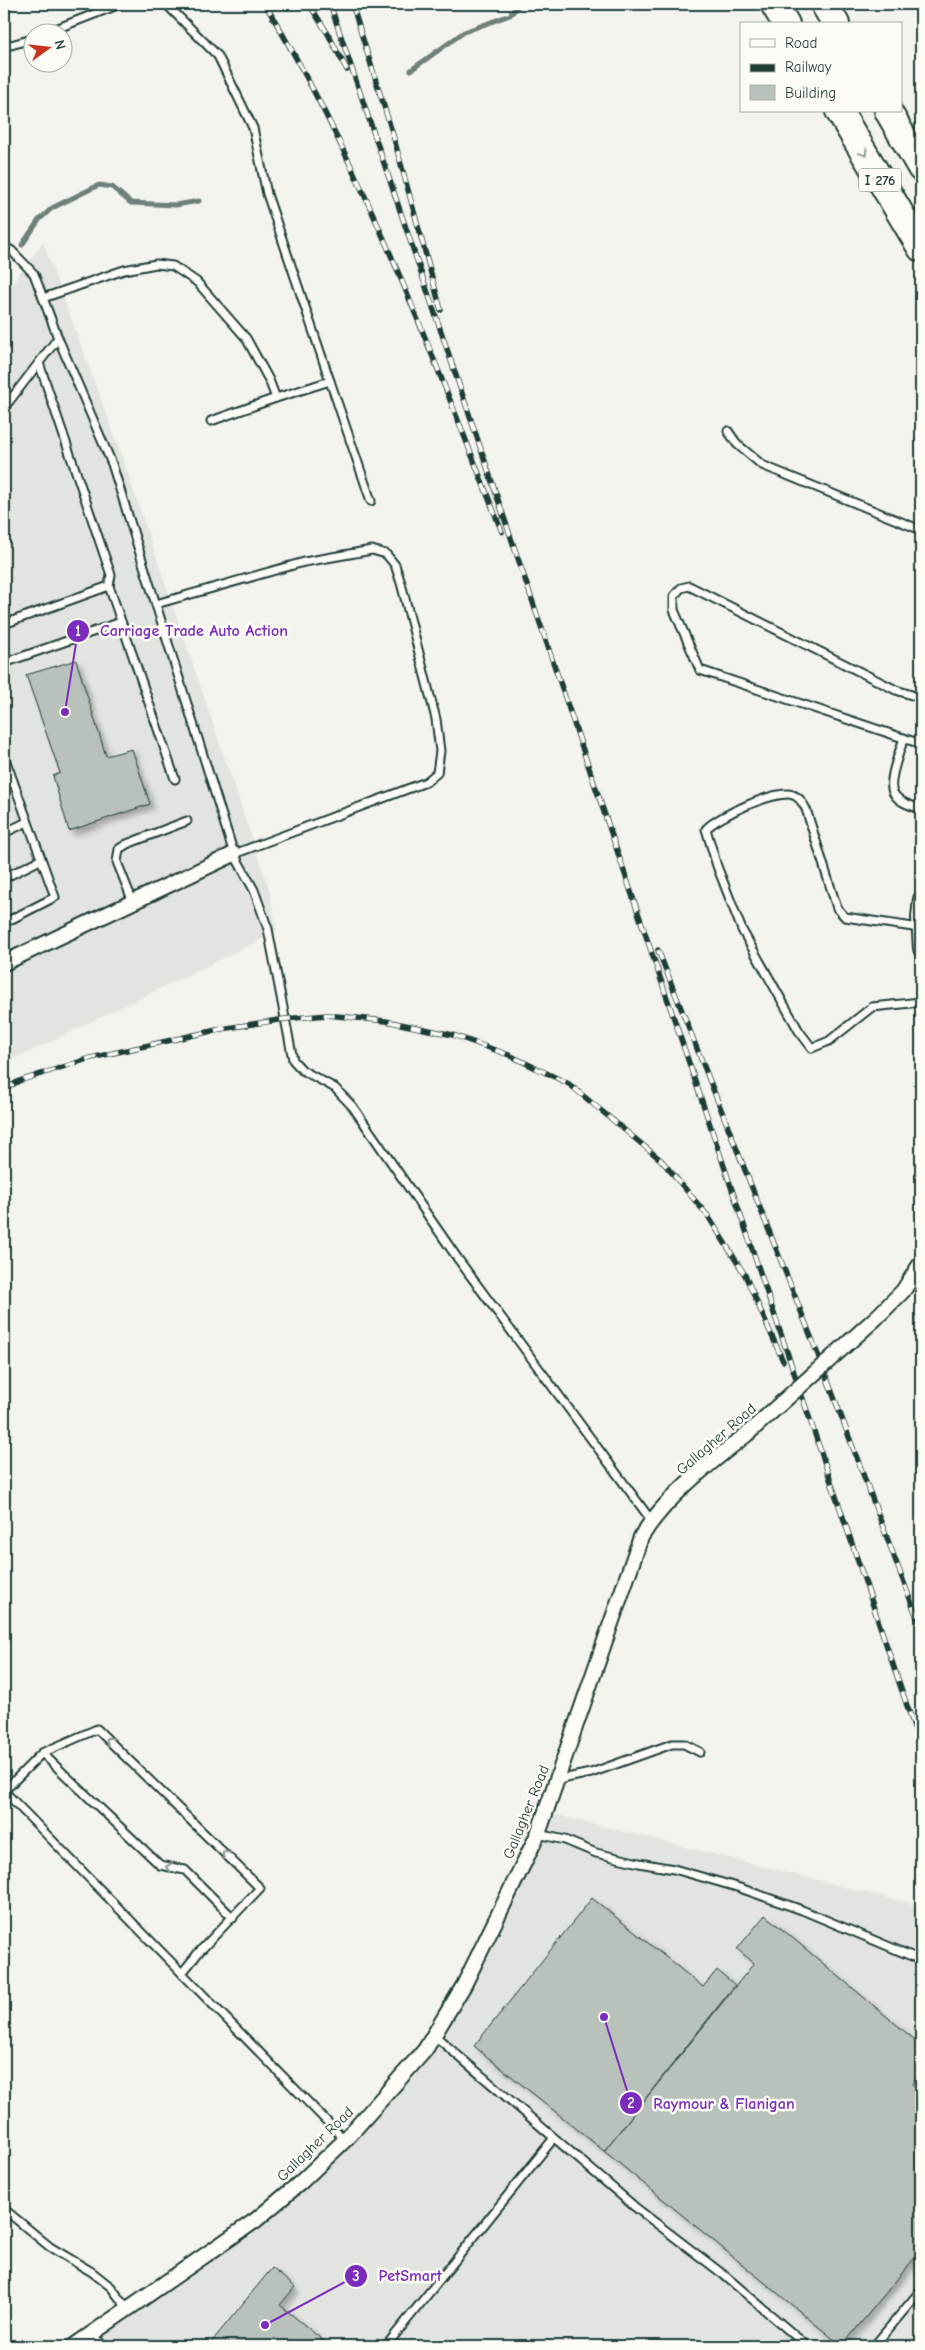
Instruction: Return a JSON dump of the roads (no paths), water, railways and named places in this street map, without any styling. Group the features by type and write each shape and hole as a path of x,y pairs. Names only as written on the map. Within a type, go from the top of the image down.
{"highway":[{"path":"774,4 785,22"},
{"path":"824,4 835,22"},
{"name":"I 276","path":"840,112 921,248"},
{"name":"I 276","path":"889,112 921,168"}],"street":[{"path":"4,963 234,854"},
{"path":"921,899 921,949"},
{"name":"Gallagher Road","path":"74,2346 256,2220 301,2182 345,2140 425,2050 464,1985 538,1834 640,1537 651,1520 708,1465 747,1434 877,1317 903,1291 921,1263"}],"lane":[{"path":"72,23 120,4"},
{"path":"166,4 218,56 253,128 268,194 371,501"},
{"path":"4,42 11,46 22,42"},
{"path":"4,246 12,251 34,274 58,338 112,464 234,854 254,890 268,929 294,1060 302,1070 335,1088 353,1107 458,1259 651,1520"},
{"path":"43,298 124,270 156,264 173,266 197,282 246,338 276,398"},
{"path":"4,408 58,338"},
{"path":"39,363 112,575 109,586 175,779"},
{"path":"211,421 276,398 330,382"},
{"path":"728,431 736,444 762,465 921,530"},
{"path":"156,604 304,562 372,550 386,554 396,565 436,719 440,751 437,773 426,782 234,854"},
{"path":"4,624 109,586"},
{"path":"921,698 896,690 689,586 681,588 674,596 674,610 700,670 921,744"},
{"path":"4,663 121,622"},
{"path":"904,738 891,783 894,794 904,802 921,809"},
{"path":"4,756 40,860 55,897 4,923"},
{"path":"4,786 13,782"},
{"path":"920,928 845,917 837,908 806,809 802,801 793,795 784,794 736,808 713,821 706,829 717,866 742,930 799,1031 812,1048 829,1041 872,1007 921,1002"},
{"path":"133,902 117,862 119,849 127,844 187,821"},
{"path":"4,833 27,822"},
{"path":"4,878 40,860"},
{"path":"182,1973 199,1952 260,1888 97,1729 42,1753 4,1791 345,2140"},
{"path":"556,1780 591,1774 672,1744 684,1744 700,1752"},
{"path":"42,1753 160,1865 185,1870 233,1918"},
{"path":"538,1834 565,1840 596,1853 638,1863 674,1868 740,1888 802,1910 921,1960"},
{"path":"434,2035 635,2207 724,2275 807,2346"},
{"path":"386,2346 554,2138"},
{"path":"4,2208 50,2247 92,2272 111,2287 127,2308"},
{"path":"874,2346 921,2290"},
{"path":"91,2335 105,2346"}],"waterway":[{"path":"411,70 464,32 510,15 520,4"},
{"path":"22,245 39,220 52,208 99,185 112,187 131,203 176,205 199,201"},
{"path":"4,275 8,265"}],"railway":[{"path":"265,4 301,67 365,197 422,330 502,532"},
{"path":"309,4 347,70"},
{"path":"330,4 921,1747"},
{"path":"352,4 393,135 441,310"},
{"path":"658,950 817,1352 921,1628"},
{"path":"4,1090 19,1081 91,1058 221,1029 285,1019 327,1015 386,1021 453,1035 509,1055 569,1084 661,1160 708,1216 745,1275 783,1361"}],"place":[{"name":"Carriage Trade Auto Action","path":"65,712"},
{"name":"Raymour & Flanigan","path":"604,2017"},
{"name":"PetSmart","path":"265,2325"}]}
